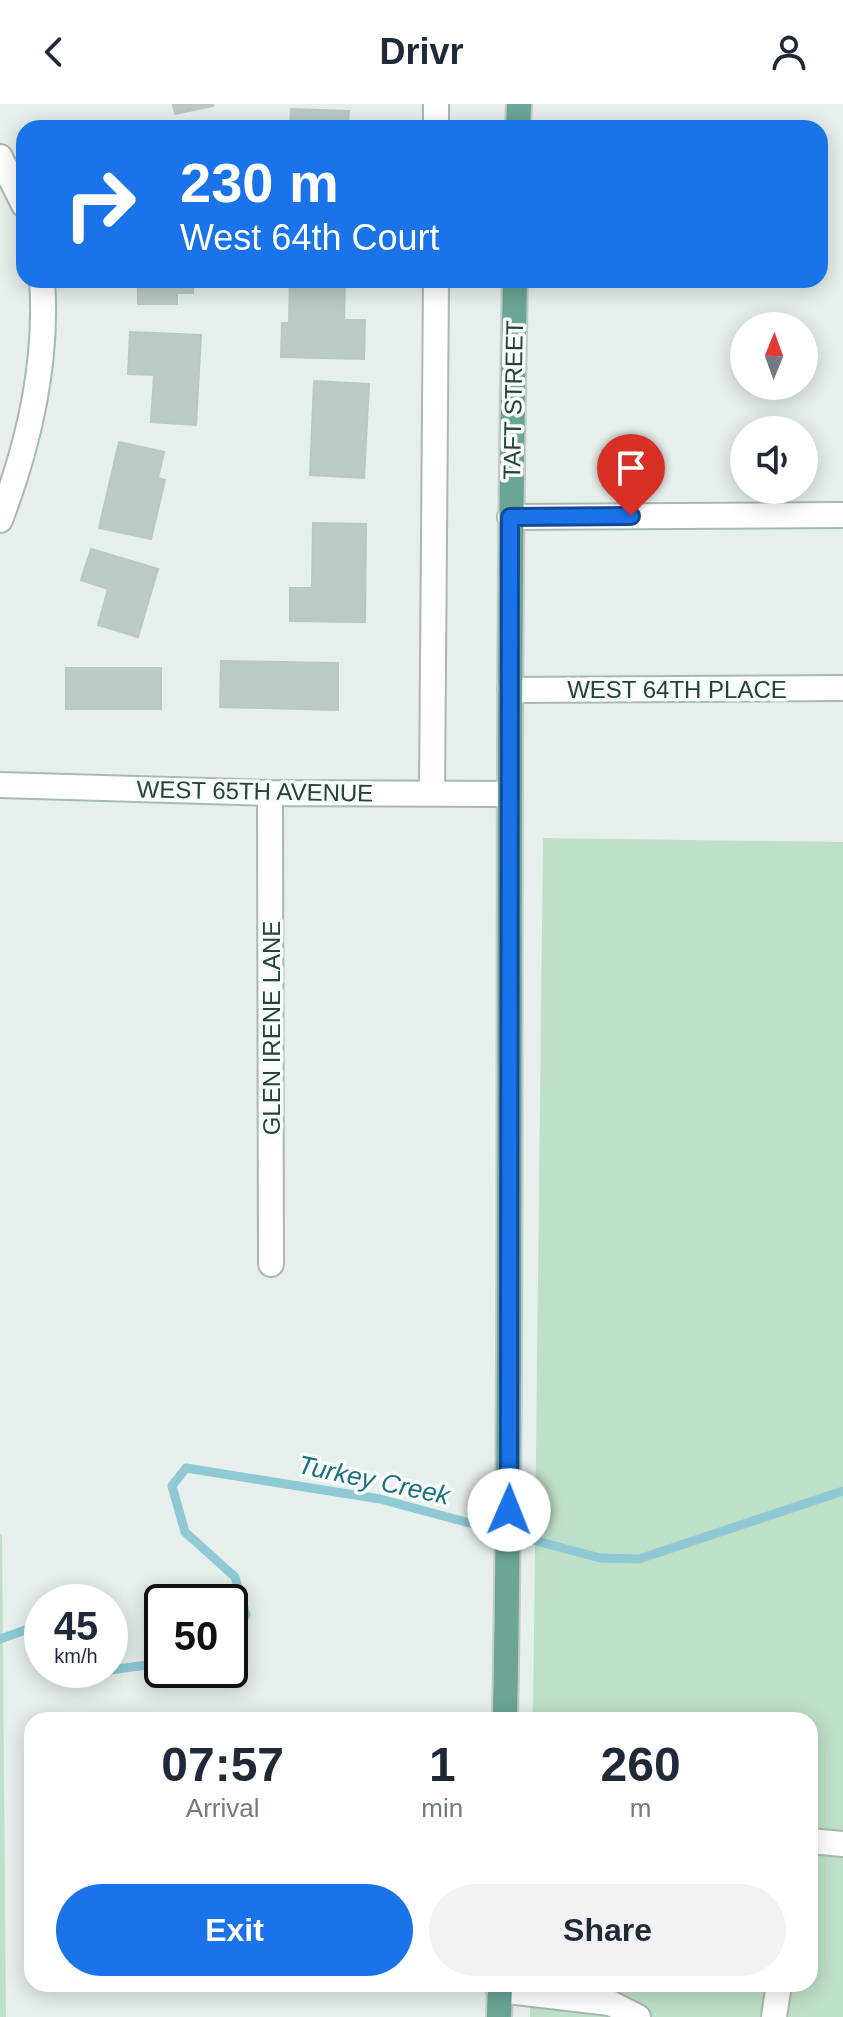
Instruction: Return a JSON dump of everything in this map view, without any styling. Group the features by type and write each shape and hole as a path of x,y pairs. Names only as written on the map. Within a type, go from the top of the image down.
{"main road":[{"name":"TAFT STREET","path":"505,1712 510,1451 510,517 515,288"},
{"path":"499,2017 500,1992"}],"street":[{"path":"0,157 16,189"},
{"path":"0,520 16,479 40,366 42,288"},
{"path":"432,793 436,288"},
{"path":"510,517 843,515"},
{"name":"WEST 64TH PLACE","path":"510,690 843,688"},
{"name":"WEST 65TH AVENUE","path":"0,785 270,793 510,794"},
{"name":"GLEN IRENE LANE","path":"270,793 271,1264"},
{"path":"818,1842 843,1844"},
{"path":"534,1992 610,2003 638,2017"},
{"path":"774,2017 778,1992"}],"green space":[{"path":"543,838 843,842 843,2017 530,2017 530,1992 818,1992 818,1712 533,1712"},
{"path":"2,1534 6,2017 0,2017"}],"building":[{"path":"173,104 213,104 213,106 175,114"},
{"path":"291,109 349,111 348,120 290,120"},
{"path":"138,288 193,288 193,293 177,293 177,304 138,304"},
{"path":"290,288 345,288 344,320 365,320 364,359 281,357 282,323 289,323"},
{"path":"130,332 201,335 196,425 151,422 154,375 128,374"},
{"path":"314,381 369,384 364,478 310,475"},
{"path":"119,442 164,452 158,478 165,480 151,539 99,528"},
{"path":"313,523 366,524 365,622 290,621 290,588 312,588"},
{"path":"91,549 158,569 138,637 98,625 108,589 81,580"},
{"path":"221,661 338,663 338,710 220,707"},
{"path":"66,668 161,668 161,709 66,709"}],"waterway":[{"name":"Turkey Creek","path":"237,1584 235,1577 185,1532 172,1486 186,1468 380,1499 600,1558 639,1559 843,1491"},
{"name":"Turkey Creek","path":"0,1639 24,1630"},
{"name":"Turkey Creek","path":"128,1668 144,1665"}],"route":[{"path":"509,1510 510,517 631,516"}]}
